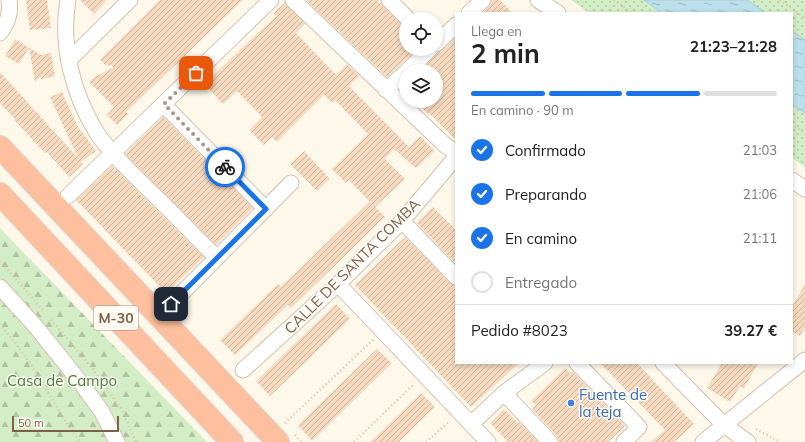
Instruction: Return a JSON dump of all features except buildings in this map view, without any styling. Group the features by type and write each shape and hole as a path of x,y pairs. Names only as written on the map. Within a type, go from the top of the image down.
{"highway":[{"name":"M-30","path":"0,147 281,433"},
{"name":"M-30","path":"0,194 232,442"}],"street":[{"path":"0,32 9,16 9,0"},
{"path":"68,0 66,33 69,60 74,82 87,116 113,154 217,258"},
{"path":"69,60 130,0"},
{"path":"68,196 271,0"},
{"path":"293,0 386,90 446,146 455,151"},
{"path":"389,0 401,12"},
{"path":"470,12 483,0"},
{"path":"538,0 556,12"},
{"path":"443,37 455,26"},
{"path":"414,64 422,56"},
{"path":"386,90 399,78"},
{"path":"164,104 266,209"},
{"name":"CALLE DE SANTA COMBA","path":"243,370 338,284 402,221 455,158"},
{"path":"793,181 805,189"},
{"path":"171,304 291,183"},
{"path":"402,221 455,276"},
{"path":"338,284 488,442"},
{"path":"0,287 37,328 81,383 102,412 117,442"},
{"path":"703,442 805,360"},
{"path":"471,424 504,393 541,364"},
{"path":"578,364 640,427 624,442"},
{"path":"664,364 724,425 748,442"},
{"path":"504,393 550,442"}],"path":[{"path":"614,0 631,12"},
{"path":"780,0 805,18"},
{"path":"793,125 805,134"},
{"path":"0,324 37,373 65,422 80,442"},
{"path":"281,433 383,331"},
{"path":"354,442 424,374"},
{"path":"426,442 459,412"},
{"path":"755,428 780,442"}],"green space":[{"path":"571,0 805,0 805,167 793,159 793,12 588,12"},
{"name":"Casa de Campo","path":"0,228 207,442 0,442"}],"water":[{"path":"644,0 747,0 765,12 661,12"},
{"path":"793,32 805,40 805,113 793,105"}],"way so far":[{"path":"196,73 164,104 225,167"}],"place":[{"name":"Fuente de la teja","path":"571,403"}],"route":[{"path":"171,304 266,209 225,167"}]}
